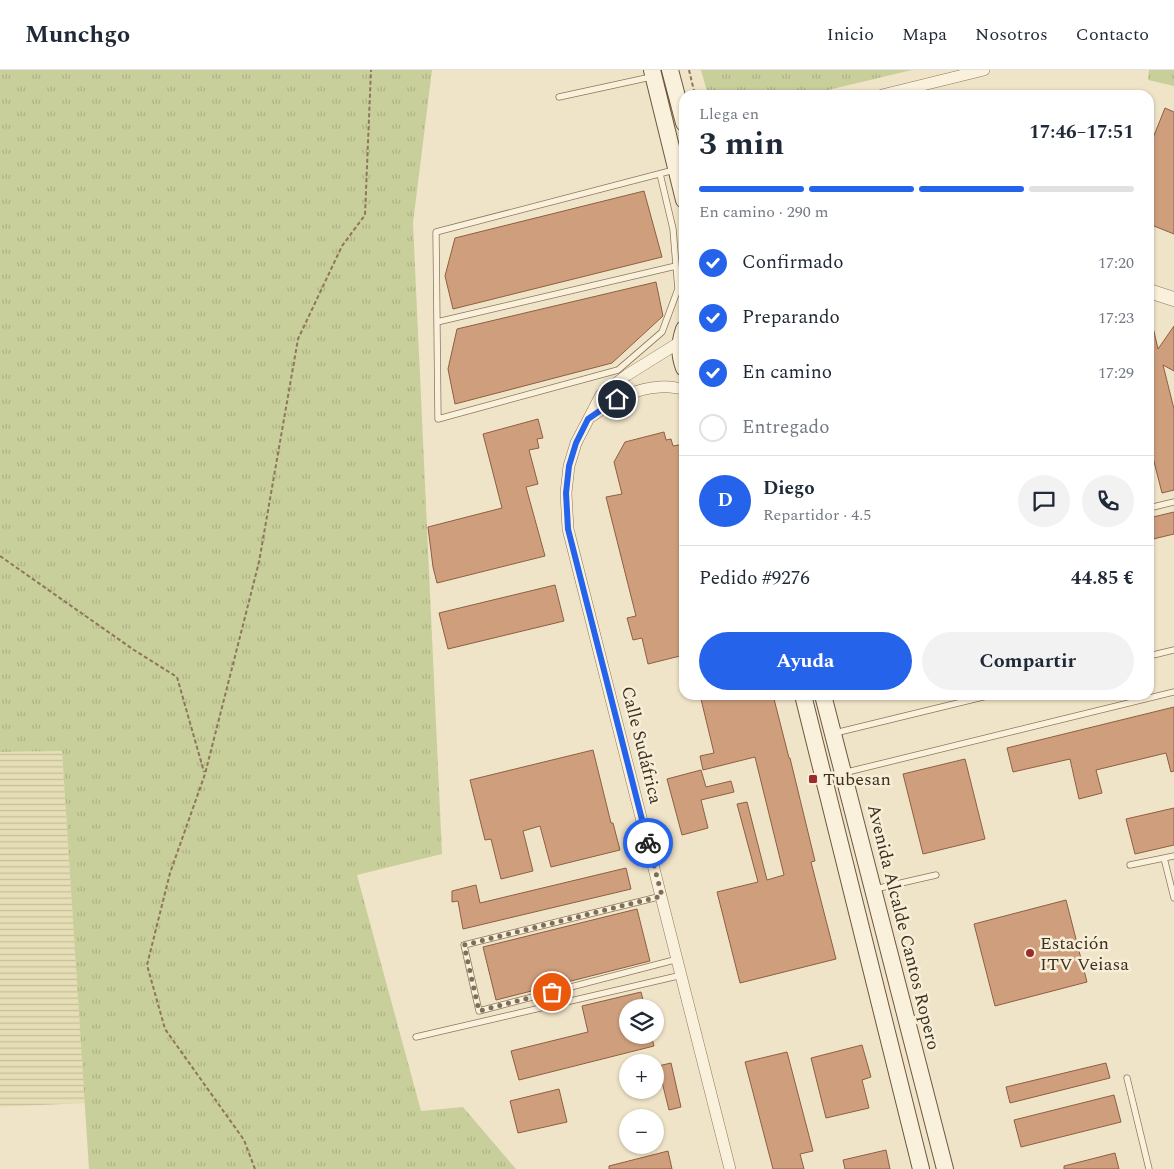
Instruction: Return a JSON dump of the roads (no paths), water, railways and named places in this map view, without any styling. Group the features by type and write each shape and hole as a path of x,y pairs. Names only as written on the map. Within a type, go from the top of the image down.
{"main road":[{"path":"670,70 679,104"},
{"path":"653,73 679,181"},
{"path":"804,700 921,1169"},
{"name":"Avenida Alcalde Cantos Ropero","path":"825,700 945,1169"}],"street":[{"path":"902,90 984,70"},
{"path":"1154,293 1174,299"},
{"name":"Calle Sudáfrica","path":"679,338 601,396 576,443 569,466 566,493 568,529 730,1169"},
{"name":"Calle Sudáfrica","path":"588,419 617,399 638,391 660,387 679,389"}],"lane":[{"path":"559,97 653,73"},
{"path":"660,174 673,229 678,289 662,332 618,370 438,419 436,232 676,169"},
{"path":"437,322 676,266"},
{"path":"1154,507 1174,502"},
{"path":"1154,655 1174,650"},
{"path":"1154,697 1174,692"},
{"path":"833,734 971,700"},
{"path":"843,773 1141,700"},
{"path":"1130,865 1174,856"},
{"path":"1164,858 1174,898"},
{"path":"873,889 936,875"},
{"path":"662,896 464,945 479,1011 678,959"},
{"path":"416,1037 682,975"},
{"path":"1127,1078 1149,1169"}],"place":[{"name":"Tubesan","path":"813,779"},
{"name":"Estación ITV Veiasa","path":"1030,953"}]}
